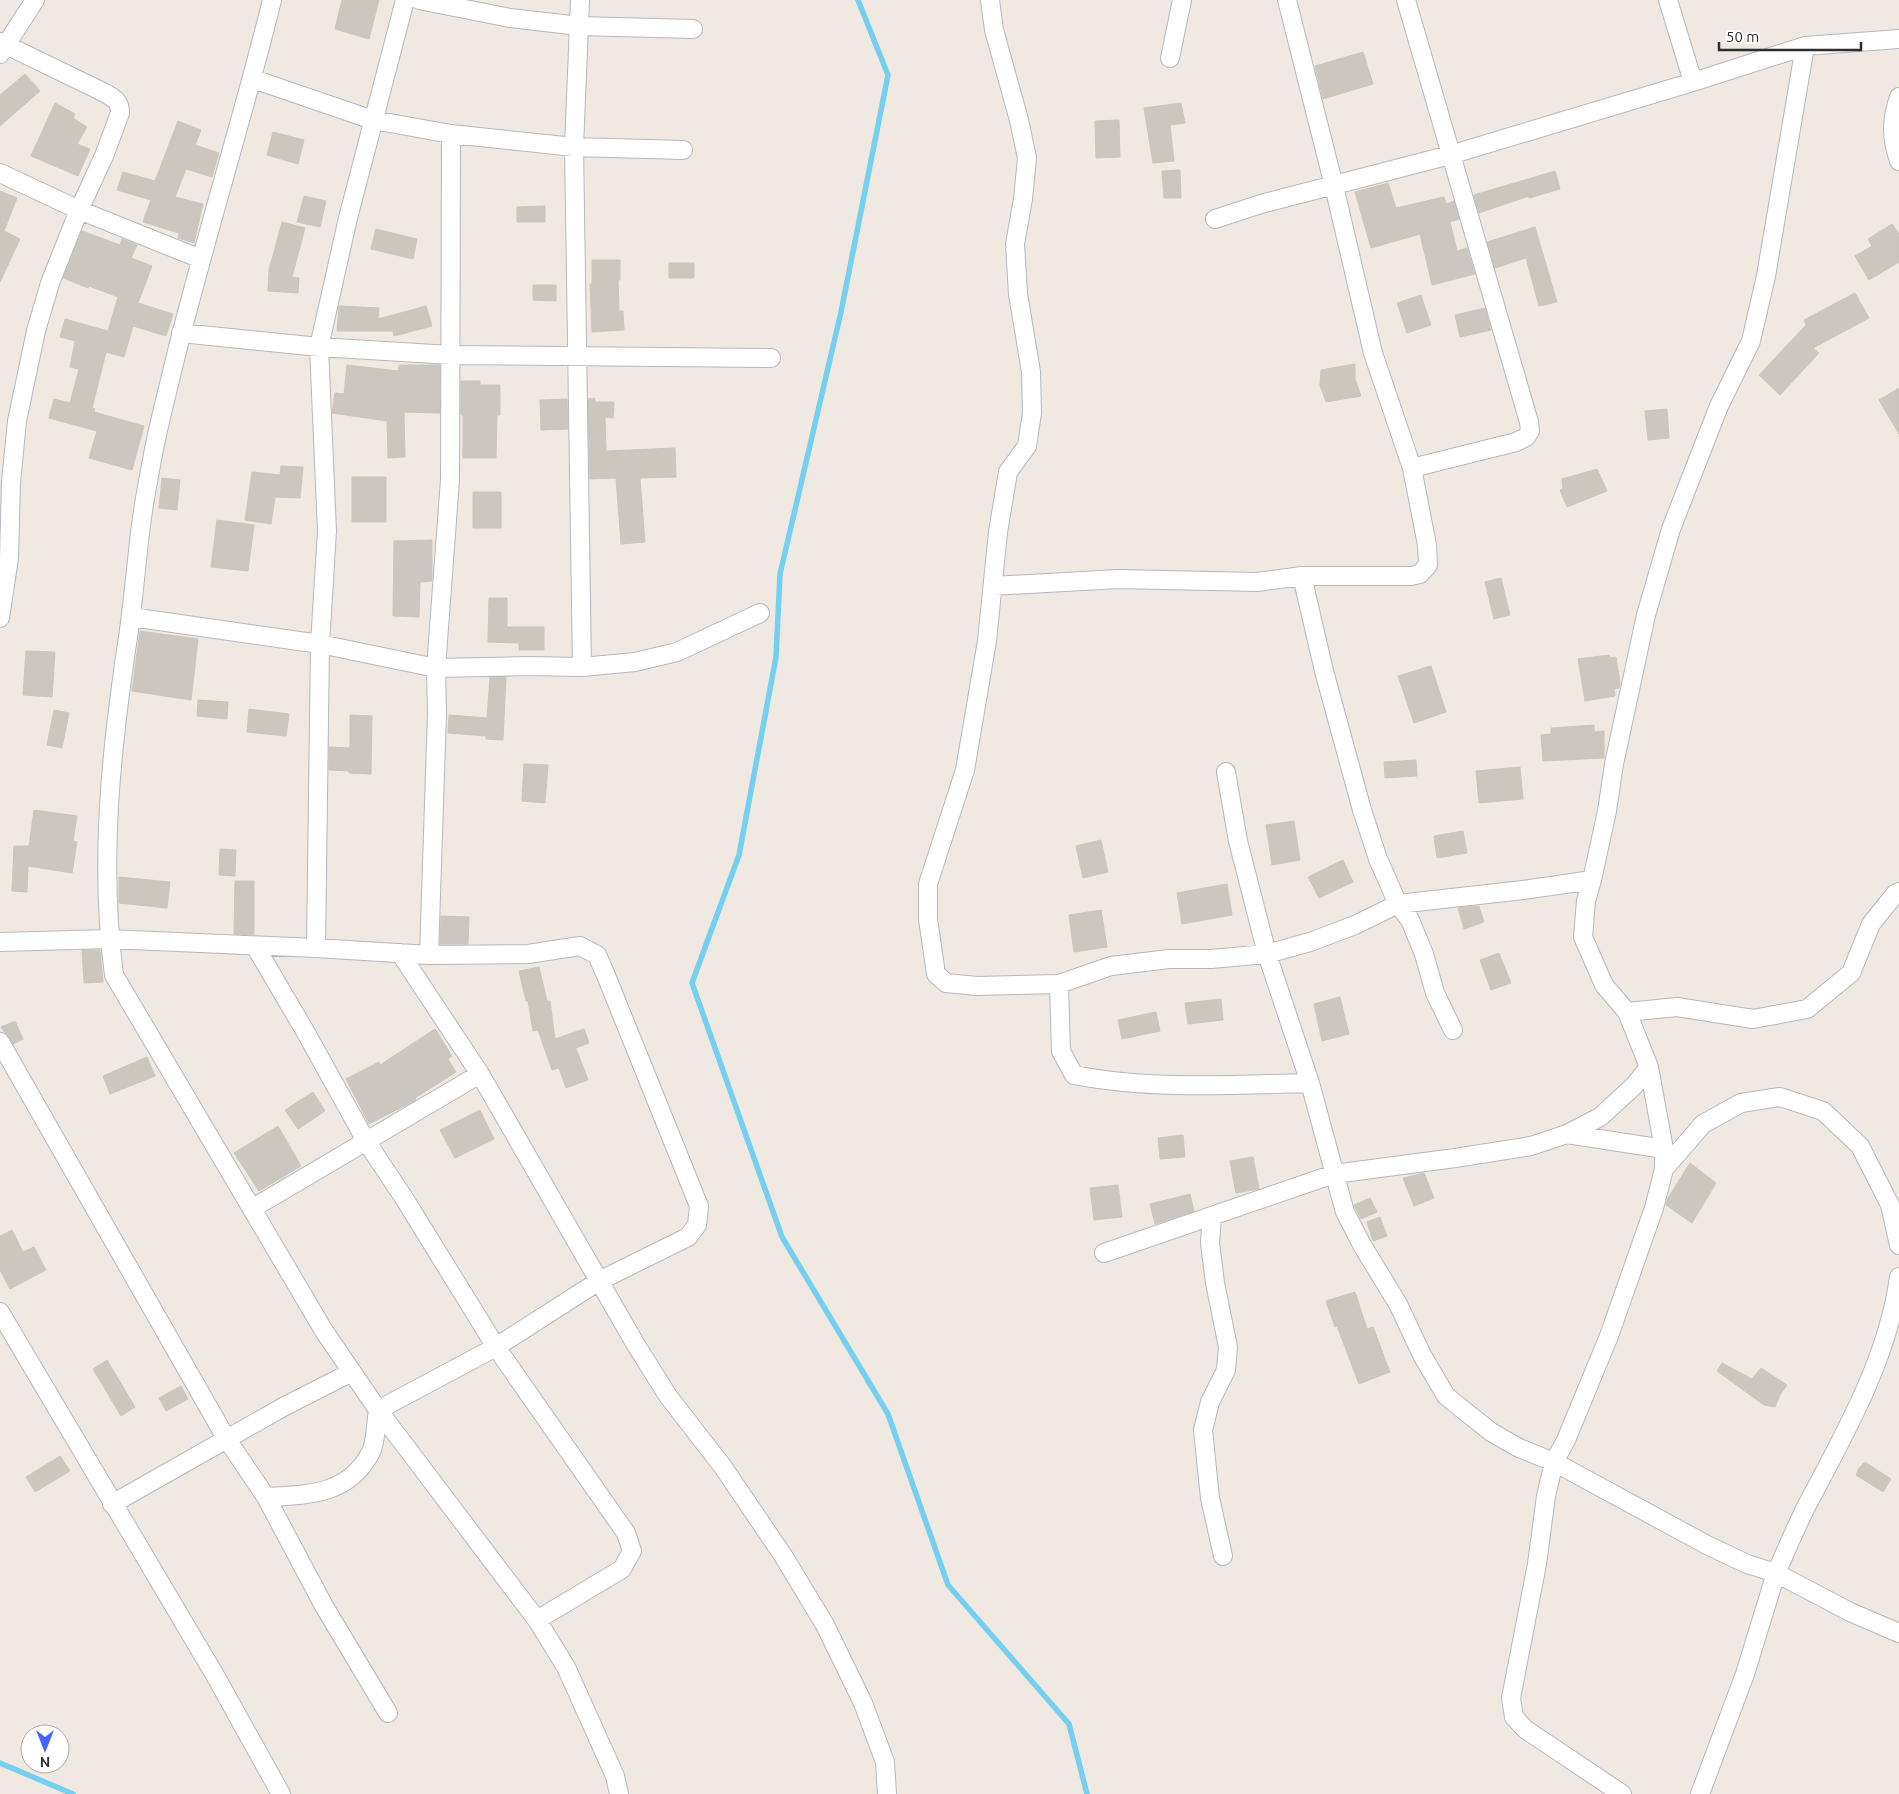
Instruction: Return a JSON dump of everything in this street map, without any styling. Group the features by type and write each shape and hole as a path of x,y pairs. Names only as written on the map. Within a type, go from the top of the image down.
{"street":[{"path":"0,618 9,558 11,482 17,421 36,331 50,283 78,210 104,156 120,113 120,106 117,100 105,93 2,47 35,0"},
{"path":"272,0 253,79 220,187 181,333 153,456 140,530 131,617 112,757 107,831 109,939 114,975 324,1331 378,1410 537,1620 566,1667 615,1776 619,1794"},
{"path":"316,948 320,644 327,531 319,347 348,218 405,0"},
{"path":"419,0 510,18 580,26 693,29"},
{"path":"580,0 574,147 582,667"},
{"path":"990,0 994,30 1019,120 1027,158 1023,199 1015,244 1018,294 1031,372 1032,413 1027,446 1008,472 998,532 987,641 965,770 928,884 928,919 936,974 946,983 977,986 1059,984 1111,966 1169,959 1211,959 1267,954 1310,942 1355,925 1398,904 1592,880"},
{"path":"1170,58 1182,0"},
{"path":"993,586 1118,579 1257,582 1302,576 1411,576 1420,574 1428,565 1427,545 1412,468 1371,345 1334,186 1286,0"},
{"path":"1406,0 1528,417 1530,432 1526,438 1516,442 1412,468"},
{"path":"1668,0 1694,82"},
{"path":"1215,219 1261,204 1450,155 1694,82 1805,46 1899,40"},
{"path":"1622,1794 1525,1729 1514,1717 1511,1698 1537,1564 1546,1496 1554,1462 1566,1440 1609,1336 1654,1208 1664,1169 1664,1149 1649,1067 1627,1012 1604,985 1584,938 1586,901 1607,811 1614,764 1646,614 1671,529 1718,406 1751,340 1766,276 1805,46"},
{"path":"253,79 373,120 451,134 574,147 682,150"},
{"path":"1899,97 1892,123 1894,145 1899,161"},
{"path":"429,955 437,713 436,668 450,480 451,134"},
{"path":"0,173 78,210 202,259"},
{"path":"181,333 319,347 451,355 771,358"},
{"path":"1302,576 1324,671 1362,810 1378,859 1398,904 1410,920 1424,954 1434,993 1453,1030"},
{"path":"131,617 320,644 436,668 582,667 635,662 677,652 760,613"},
{"path":"1226,772 1238,841 1267,954 1310,1083 1345,1212 1362,1245 1398,1304 1422,1355 1446,1396 1498,1436 1519,1448 1554,1462 1707,1545 1747,1564 1776,1573 1850,1612 1899,1633"},
{"path":"1627,1012 1677,1007 1753,1019 1807,1009 1851,973 1871,924 1895,894 1899,892"},
{"path":"0,942 109,939 429,955 528,954 580,946 597,955 699,1206 697,1225 688,1237 599,1281 496,1347 378,1410"},
{"path":"255,946 366,1141 404,1198 496,1347 626,1532 632,1551 622,1569 537,1620"},
{"path":"400,953 480,1074 599,1281 668,1396 723,1467 784,1558 825,1625 863,1703 885,1762 887,1794"},
{"path":"1059,984 1061,1050 1074,1076 1103,1081 1195,1086 1310,1083"},
{"path":"0,1042 226,1438 266,1497 324,1606 388,1714"},
{"path":"1104,1253 1334,1174 1521,1147 1567,1134 1600,1117 1634,1086 1649,1067"},
{"path":"253,1208 480,1074"},
{"path":"1664,1169 1703,1124 1741,1103 1780,1097 1823,1111 1860,1146 1890,1205 1899,1245"},
{"path":"1567,1134 1664,1149"},
{"path":"1212,1216 1210,1243 1215,1284 1228,1347 1226,1370 1210,1402 1203,1430 1210,1498 1222,1556"},
{"path":"1700,1794 1745,1674 1776,1573 1806,1508 1837,1452 1865,1388 1887,1330 1896,1298 1899,1277"},
{"path":"0,1312 216,1677 281,1794"},
{"path":"112,1504 226,1438 352,1372"},
{"path":"266,1497 298,1496 328,1491 344,1483 357,1472 372,1451 378,1410"}],"building":[{"path":"342,0 379,0 369,39 335,29"},
{"path":"1363,52 1373,84 1323,99 1315,66"},
{"path":"25,74 40,91 0,126 0,95"},
{"path":"55,103 75,114 73,118 87,127 77,144 90,149 78,176 31,156"},
{"path":"1181,103 1185,123 1170,125 1174,161 1153,163 1144,108"},
{"path":"1119,120 1120,157 1096,158 1095,121"},
{"path":"178,121 201,130 195,145 219,153 212,177 186,169 175,197 203,204 194,243 178,238 179,233 143,222 151,200 117,190 123,172 155,181"},
{"path":"273,132 304,140 298,164 267,155"},
{"path":"1180,170 1181,198 1164,198 1162,171"},
{"path":"1555,171 1560,189 1529,198 1529,196 1479,213 1474,195"},
{"path":"1388,183 1396,208 1444,197 1446,204 1454,201 1459,219 1450,222 1457,251 1467,248 1475,274 1432,285 1420,234 1371,248 1355,192"},
{"path":"0,191 17,198 4,231 20,239 0,282"},
{"path":"304,196 326,201 320,227 297,222"},
{"path":"545,206 545,222 517,222 517,207"},
{"path":"282,222 305,228 292,277 299,278 298,293 268,291 269,270"},
{"path":"1892,224 1899,234 1899,262 1869,280 1855,256 1872,246 1868,239"},
{"path":"1535,227 1557,302 1539,306 1526,258 1495,268 1487,242"},
{"path":"376,229 417,239 413,259 371,249"},
{"path":"82,231 120,245 122,239 137,245 131,258 152,266 138,303 173,314 166,336 133,326 124,357 106,352 92,408 95,409 94,412 144,426 132,470 89,458 97,431 49,418 54,399 70,403 79,369 70,367 75,341 60,337 65,319 108,331 118,297 63,278"},
{"path":"592,260 620,260 620,280 618,280 619,311 623,311 624,330 592,332 590,284 592,284"},
{"path":"669,263 694,263 694,278 669,278"},
{"path":"533,285 556,285 556,301 533,300"},
{"path":"1855,293 1869,318 1813,348 1819,353 1780,395 1759,375 1806,325 1804,320"},
{"path":"1421,295 1431,325 1407,333 1397,303"},
{"path":"339,306 379,308 378,319 426,306 432,326 394,336 393,331 337,331"},
{"path":"1485,308 1491,330 1460,337 1455,315"},
{"path":"1355,364 1355,379 1361,396 1326,402 1320,385 1321,370"},
{"path":"347,365 398,371 399,365 440,365 440,413 404,412 405,457 388,458 387,421 332,413 335,393 344,394"},
{"path":"461,381 480,381 480,385 500,385 500,415 497,415 496,458 463,458"},
{"path":"1899,388 1899,434 1879,400"},
{"path":"595,398 595,402 614,402 613,418 605,417 606,451 675,448 676,477 640,478 645,542 621,544 616,478 590,479 588,399"},
{"path":"567,399 568,429 541,430 540,400"},
{"path":"1667,409 1669,438 1648,440 1645,411"},
{"path":"281,466 303,467 300,498 275,497 271,524 245,520 252,472 280,475"},
{"path":"1597,469 1607,491 1567,507 1560,490 1563,489 1562,479"},
{"path":"352,477 386,477 386,522 352,522"},
{"path":"162,478 180,480 177,510 159,508"},
{"path":"473,492 501,492 501,528 473,528"},
{"path":"217,520 254,525 248,571 211,567"},
{"path":"432,540 432,581 420,582 419,617 393,616 394,541"},
{"path":"1501,578 1510,615 1494,619 1485,582"},
{"path":"489,598 507,598 507,627 544,627 544,650 519,650 519,643 488,642"},
{"path":"140,631 198,639 191,700 132,691"},
{"path":"26,651 55,652 52,697 23,695"},
{"path":"1609,655 1610,658 1616,657 1620,683 1619,688 1614,689 1615,696 1585,701 1578,659"},
{"path":"1431,666 1446,712 1414,723 1398,676"},
{"path":"490,677 506,677 503,740 486,739 486,736 448,733 449,715 487,718"},
{"path":"198,700 228,702 227,719 197,716"},
{"path":"249,709 289,714 286,736 247,732"},
{"path":"54,710 69,713 62,748 47,745"},
{"path":"350,715 372,716 371,774 329,770 329,747 350,748"},
{"path":"1594,725 1594,732 1604,731 1604,758 1543,761 1541,735 1551,734 1551,728"},
{"path":"1416,760 1417,776 1385,778 1384,762"},
{"path":"524,764 548,765 545,803 522,801"},
{"path":"1520,767 1523,799 1479,803 1476,771"},
{"path":"34,810 77,816 73,841 77,842 72,873 28,866 27,892 12,891 14,846 29,846"},
{"path":"1294,821 1300,860 1272,865 1266,825"},
{"path":"1463,831 1467,853 1437,858 1434,836"},
{"path":"1101,840 1108,872 1083,878 1076,846"},
{"path":"220,849 236,850 235,876 219,875"},
{"path":"1343,860 1353,882 1319,898 1308,877"},
{"path":"119,877 170,882 167,908 119,903"},
{"path":"235,881 254,881 254,935 234,934"},
{"path":"1227,884 1232,915 1182,924 1177,893"},
{"path":"1479,906 1484,922 1464,929 1458,908"},
{"path":"1101,910 1107,947 1074,952 1069,915"},
{"path":"441,916 469,917 468,944 440,944"},
{"path":"82,950 100,950 103,982 84,983"},
{"path":"1499,953 1511,983 1491,990 1480,960"},
{"path":"539,967 547,1001 550,1001 555,1039 584,1029 589,1043 576,1048 588,1080 566,1088 559,1068 552,1070 538,1030 533,1031 528,1001 526,1001 519,971"},
{"path":"1340,997 1349,1034 1322,1041 1314,1004"},
{"path":"1221,999 1223,1020 1188,1024 1185,1003"},
{"path":"1156,1012 1160,1031 1122,1039 1118,1020"},
{"path":"15,1021 23,1039 13,1044 1,1027"},
{"path":"435,1029 452,1056 448,1059 456,1072 415,1098 416,1100 369,1124 346,1079 379,1062 380,1065"},
{"path":"147,1057 155,1076 110,1094 103,1076"},
{"path":"313,1092 325,1111 298,1129 285,1110"},
{"path":"480,1110 494,1139 455,1158 440,1130"},
{"path":"278,1126 301,1166 259,1191 234,1153"},
{"path":"1183,1135 1185,1157 1160,1159 1158,1138"},
{"path":"1253,1157 1259,1189 1236,1193 1230,1161"},
{"path":"1690,1163 1716,1183 1692,1223 1666,1205 1668,1198"},
{"path":"1424,1173 1434,1198 1414,1206 1403,1178"},
{"path":"1118,1185 1122,1217 1094,1220 1090,1188"},
{"path":"1190,1194 1194,1211 1155,1224 1150,1204"},
{"path":"1370,1198 1377,1212 1361,1219 1354,1205"},
{"path":"1380,1217 1387,1236 1373,1241 1367,1222"},
{"path":"12,1230 23,1252 34,1247 46,1270 10,1289 0,1270 0,1236"},
{"path":"1355,1292 1367,1329 1373,1327 1390,1372 1359,1384 1326,1301"},
{"path":"107,1360 135,1407 121,1416 93,1369"},
{"path":"1722,1363 1752,1379 1761,1368 1787,1385 1775,1407 1764,1405 1717,1371"},
{"path":"181,1386 188,1399 166,1411 159,1398"},
{"path":"60,1456 70,1471 35,1492 26,1477"},
{"path":"1865,1462 1891,1479 1883,1492 1856,1475 1859,1468"}],"waterway":[{"path":"858,0 888,75 841,312 780,574 776,657 739,855 692,983 782,1237 888,1414 948,1585 1069,1724 1087,1794"},
{"path":"0,1763 73,1794"}]}
